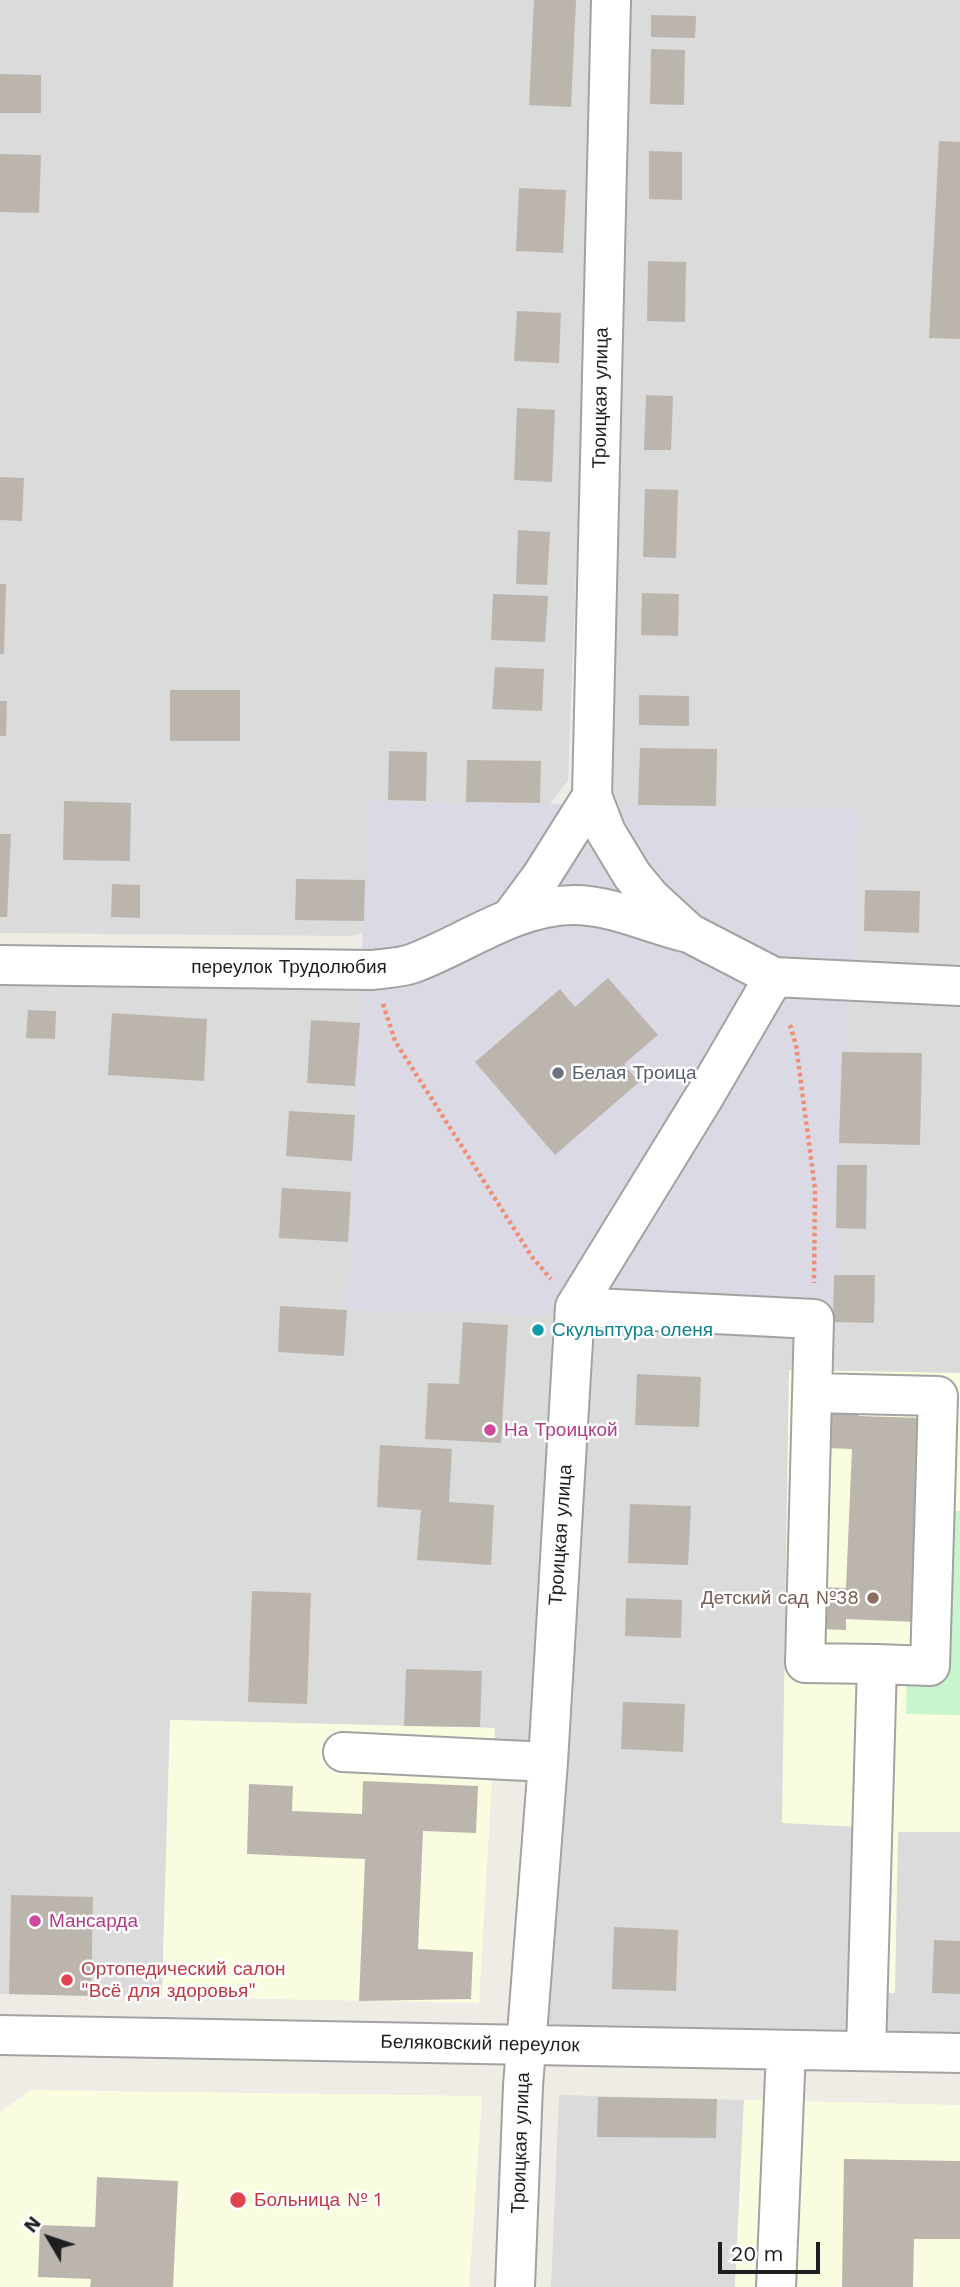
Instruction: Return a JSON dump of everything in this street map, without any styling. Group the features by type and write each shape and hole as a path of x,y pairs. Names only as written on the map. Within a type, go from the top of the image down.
{"street":[{"name":"Троицкая улица","path":"515,2287 526,2045 548,1762 575,1307 774,977 689,933 651,898 632,875 606,832 592,796 611,0"},
{"path":"512,916 548,867 592,796"},
{"name":"переулок Трудолюбия","path":"0,965 372,970 411,964 471,938 512,916 575,905 598,908 689,933"},
{"path":"774,977 960,986"},
{"path":"575,1307 814,1320 812,1393 805,1663 930,1666 937,1396 812,1393"},
{"path":"866,2051 877,1664"},
{"path":"343,1752 548,1762"},
{"name":"Беляковский переулок","path":"0,2035 960,2053"},
{"path":"776,2287 786,2050"}],"path":[{"path":"372,970 395,1041 532,1257 575,1307"},
{"path":"774,977 796,1045 815,1189 814,1320"}],"shaded area":[{"path":"0,0 598,0 568,780 528,834 423,915 351,936 0,933"},
{"path":"621,0 960,0 960,2053 525,2045 547,1763 494,1760 495,1728 170,1720 162,1997 0,1994 0,965 372,970 606,832"},
{"path":"368,801 860,809 833,1322 347,1310"},
{"name":"Детский сад №38","path":"789,1370 960,1373 960,1832 898,1832 895,1993 868,1992 859,1827 782,1823"},
{"path":"170,1720 495,1728 479,2003 162,1997"},
{"name":"Больница № 1","path":"31,2090 482,2096 469,2287 0,2287 0,2112"},
{"path":"559,2095 744,2100 735,2287 551,2287"},
{"path":"744,2100 960,2105 960,2287 735,2287"}],"green space":[{"path":"943,1511 960,1511 960,1715 906,1714 907,1677"}],"building":[{"path":"534,0 576,0 571,107 529,105"},
{"path":"651,15 696,16 695,38 651,37"},
{"path":"651,49 685,50 684,105 650,104"},
{"path":"0,74 41,75 41,113 0,113"},
{"path":"939,141 960,142 960,339 929,338"},
{"path":"649,151 682,152 682,200 649,199"},
{"path":"0,154 41,155 39,213 0,212"},
{"path":"519,188 566,190 563,253 516,251"},
{"path":"648,261 686,262 685,322 647,321"},
{"path":"517,311 561,313 559,363 514,361"},
{"path":"646,395 673,396 671,450 644,450"},
{"path":"517,408 555,410 552,482 514,480"},
{"path":"0,477 24,478 22,521 0,520"},
{"path":"645,489 678,490 676,558 643,557"},
{"path":"518,530 550,532 547,585 516,584"},
{"path":"0,584 6,584 4,654 0,654"},
{"path":"642,593 679,594 678,636 641,635"},
{"path":"493,594 548,596 545,642 491,640"},
{"path":"495,667 544,669 542,711 492,709"},
{"path":"170,690 240,690 240,741 170,741"},
{"path":"639,695 689,696 689,726 639,725"},
{"path":"0,701 7,701 6,736 0,736"},
{"path":"640,748 717,749 716,806 638,805"},
{"path":"389,751 427,752 426,801 388,800"},
{"path":"467,760 541,761 540,803 466,802"},
{"path":"64,801 131,803 130,861 63,860"},
{"path":"0,834 11,834 7,917 0,917"},
{"path":"296,879 365,880 364,921 295,920"},
{"path":"112,884 140,885 140,918 111,917"},
{"path":"865,890 920,891 919,933 864,931"},
{"name":"Белая Троица","path":"608,978 658,1035 624,1064 639,1082 555,1155 475,1062 560,989 575,1007"},
{"path":"28,1010 56,1011 55,1039 26,1038"},
{"path":"112,1013 207,1019 204,1081 108,1075"},
{"path":"311,1020 360,1023 355,1086 307,1083"},
{"path":"842,1052 922,1053 920,1145 839,1143"},
{"path":"289,1111 355,1115 352,1161 286,1156"},
{"path":"837,1165 867,1165 866,1229 836,1228"},
{"path":"282,1188 351,1192 348,1242 279,1238"},
{"path":"834,1275 875,1275 874,1323 833,1322"},
{"path":"280,1306 347,1310 344,1356 278,1352"},
{"path":"463,1322 508,1325 501,1443 425,1439 428,1383 459,1384"},
{"path":"637,1374 701,1377 699,1427 635,1425"},
{"path":"828,1402 860,1403 859,1416 924,1418 916,1622 846,1619 846,1630 816,1629 818,1587 846,1588 852,1449 826,1448"},
{"path":"380,1445 452,1449 449,1502 494,1505 491,1565 417,1560 421,1510 377,1507"},
{"path":"630,1504 691,1506 688,1565 628,1563"},
{"path":"252,1591 311,1593 307,1704 248,1702"},
{"path":"626,1598 682,1600 681,1638 625,1636"},
{"path":"406,1669 482,1671 480,1727 404,1726"},
{"path":"623,1702 685,1704 683,1752 621,1749"},
{"path":"363,1781 478,1786 476,1833 423,1831 418,1949 473,1952 471,1999 359,2001 365,1859 247,1854 249,1784 293,1786 292,1811 362,1814"},
{"path":"11,1895 93,1897 91,1996 9,1994"},
{"path":"614,1927 678,1930 676,1991 612,1989"},
{"path":"934,1940 960,1941 960,1994 932,1993"},
{"path":"598,2097 717,2099 716,2138 597,2137"},
{"path":"844,2159 960,2161 960,2239 914,2239 913,2287 842,2287"},
{"path":"97,2177 178,2181 173,2287 90,2287 91,2279 38,2277 40,2225 95,2227"}],"place":[{"name":"Белая Троица","path":"558,1073"},
{"name":"Скульптура оленя","path":"538,1330"},
{"name":"На Троицкой","path":"490,1430"},
{"name":"Детский сад №38","path":"873,1598"},
{"name":"Мансарда","path":"35,1921"},
{"name":"Ортопедический салон \"Всё для здоровья\"","path":"67,1980"},
{"name":"Больница № 1","path":"238,2200"}]}
